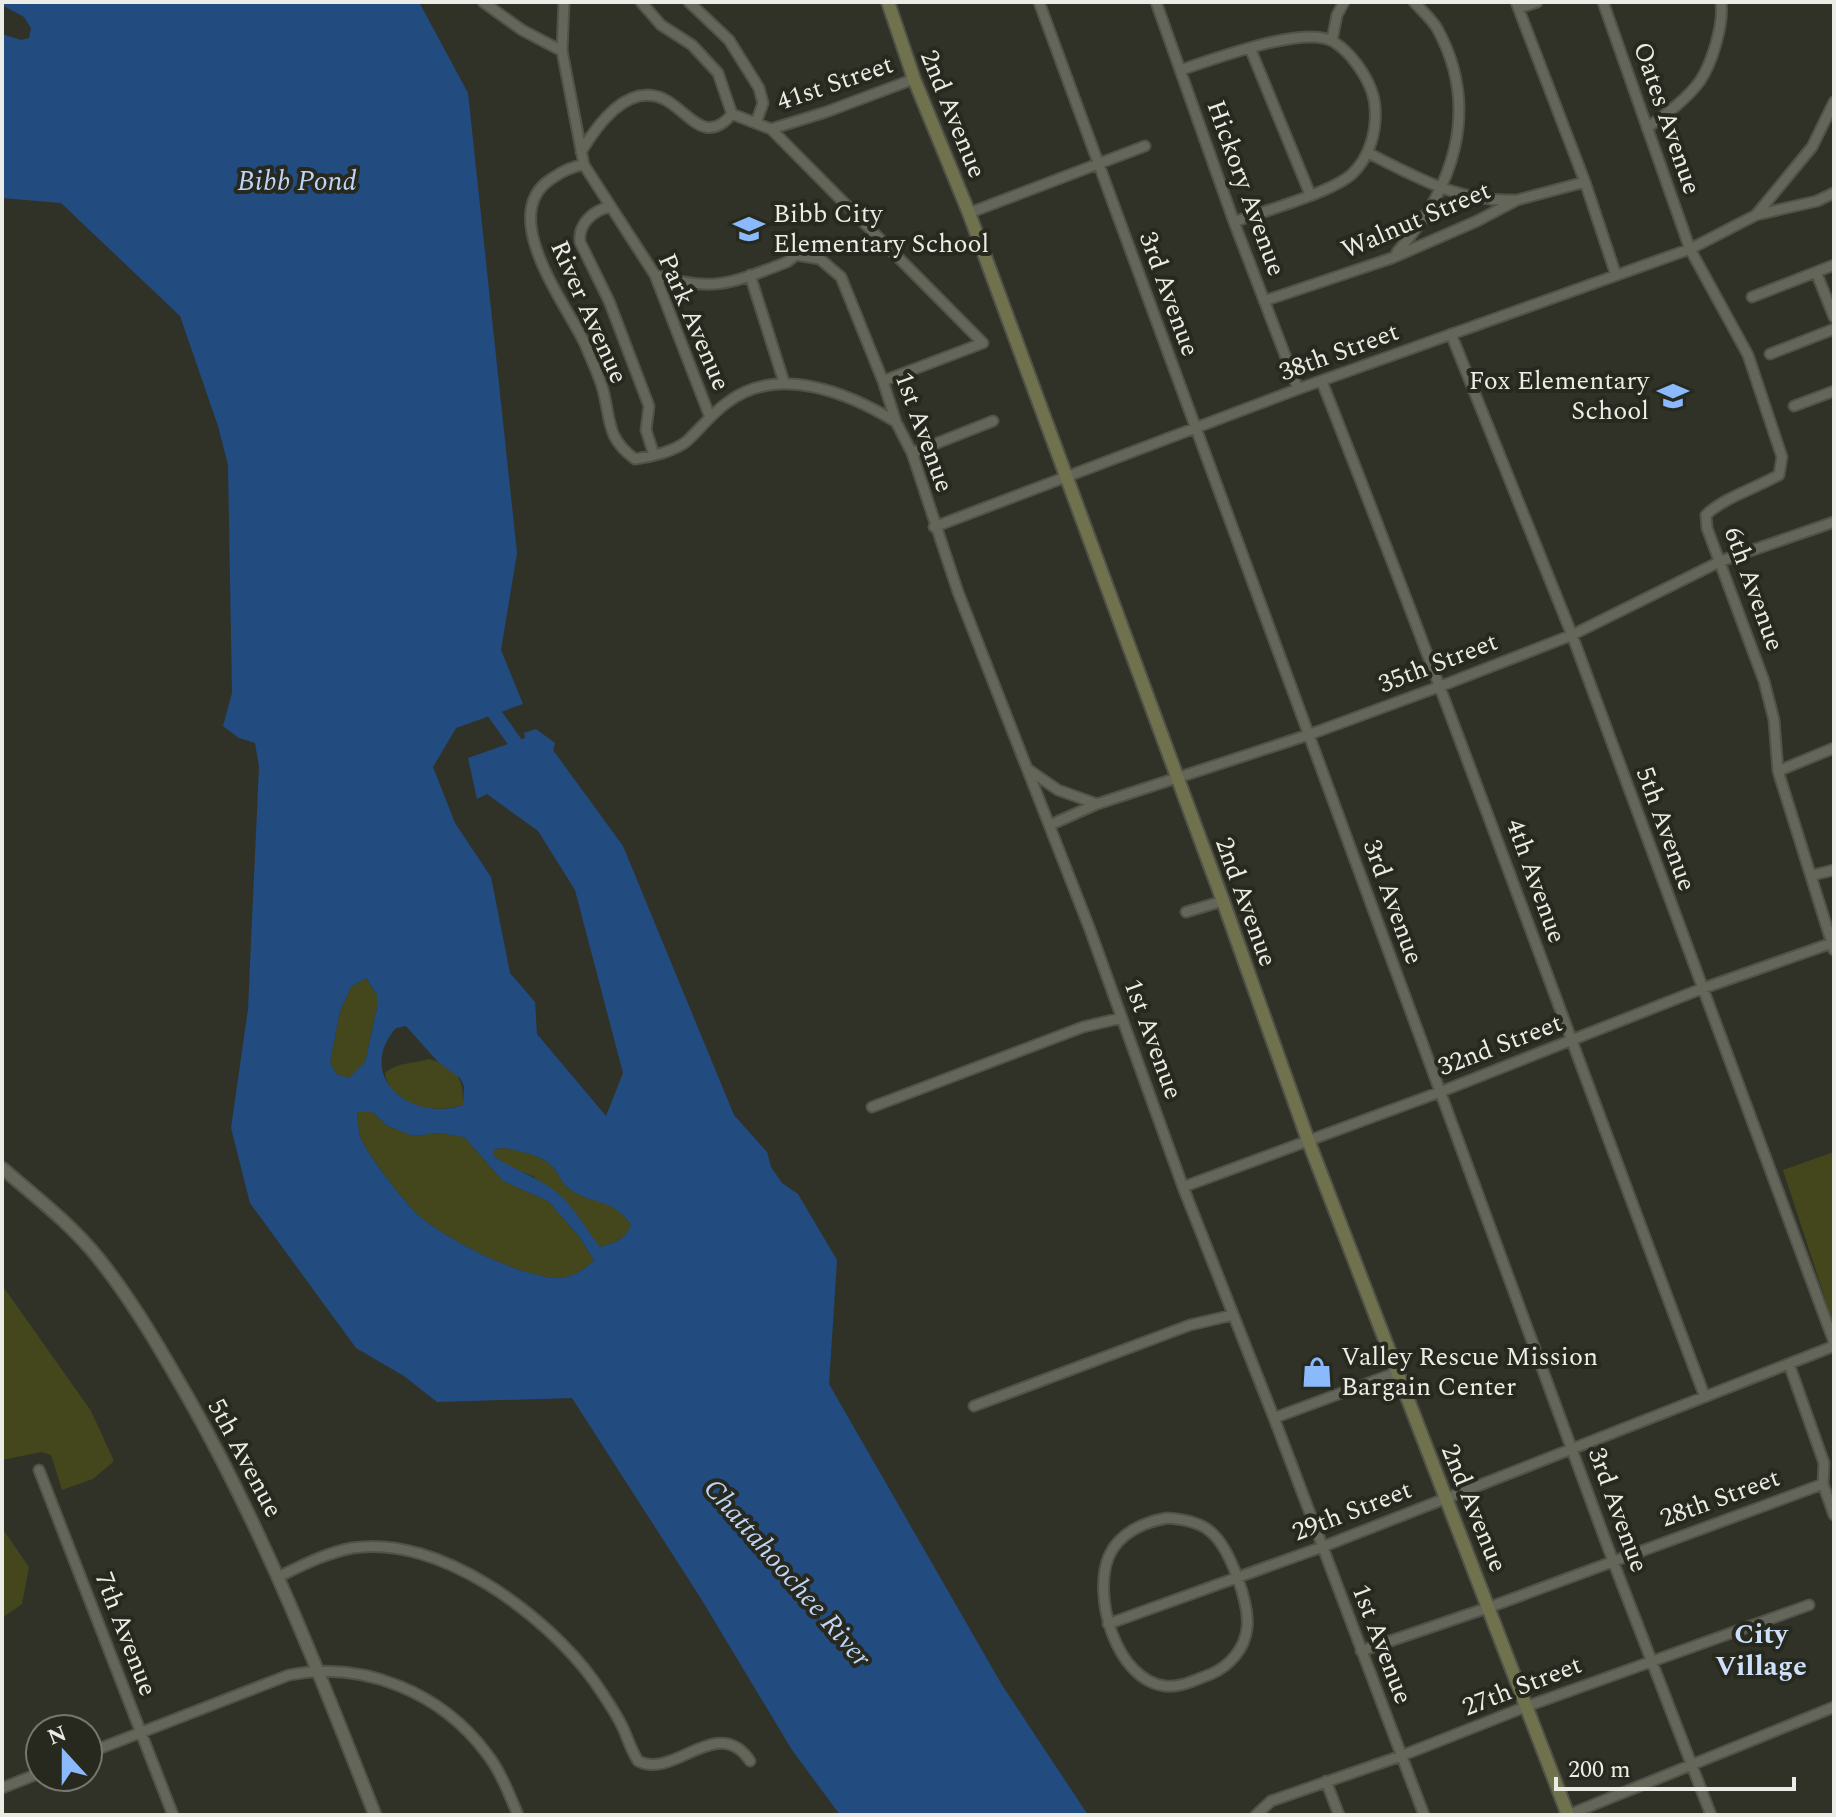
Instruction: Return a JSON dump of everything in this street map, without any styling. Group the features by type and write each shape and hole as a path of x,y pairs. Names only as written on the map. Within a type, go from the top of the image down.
{"main road":[{"name":"2nd Avenue","path":"888,2 914,79 969,213 1223,901 1308,1140 1568,1815"}],"street":[{"path":"483,2 522,30 562,51"},
{"name":"Park Avenue","path":"564,2 562,51 584,165 655,275 710,417"},
{"path":"641,2 661,25 692,45 718,73 732,114"},
{"path":"689,2 729,40 759,88 763,103 756,123"},
{"name":"3rd Avenue","path":"1039,2 1613,1561 1711,1815"},
{"name":"Hickory Avenue","path":"1156,2 1234,222 1298,389"},
{"path":"1332,40 1337,15 1344,2"},
{"path":"1392,258 1442,189 1458,134 1459,104 1452,68 1438,29 1414,2"},
{"path":"1537,2 1518,5 1585,182 1616,275"},
{"name":"Oates Avenue","path":"1603,2 1690,249"},
{"path":"1647,128 1678,104 1701,80 1716,42 1721,2"},
{"path":"1180,70 1282,40 1332,40 1362,72 1375,100 1377,123 1368,153 1352,173 1328,188 1234,222"},
{"path":"1250,48 1310,194"},
{"name":"41st Street","path":"771,129 914,79"},
{"path":"581,152 600,121 620,105 639,97 662,98 687,115 695,125 705,128 725,123 732,114"},
{"path":"1756,215 1812,147 1834,102"},
{"path":"732,114 771,129 983,343 883,381"},
{"path":"969,213 1145,146"},
{"path":"1368,153 1461,196 1494,201 1517,200"},
{"name":"River Avenue","path":"584,165 574,166 542,185 534,200 531,219 537,254 584,343 603,390 609,430 626,453 635,459 654,455"},
{"name":"Walnut Street","path":"1264,301 1392,258 1517,200 1585,182"},
{"path":"1756,215 1817,201 1834,193"},
{"path":"610,207 600,209 585,222 579,233 580,242 609,301 649,406 646,430 654,455 685,444 729,400 749,390 784,382 853,399 896,422"},
{"name":"38th Street","path":"934,527 1298,389 1690,249 1756,215"},
{"name":"6th Avenue","path":"1690,249 1748,355 1782,457 1779,475 1752,491 1717,504 1706,515 1707,528 1764,681 1774,720 1778,771 1833,946"},
{"name":"1st Avenue","path":"750,275 787,262 796,255 805,255 820,259 841,277 896,422 912,453 934,527 1089,927 1183,1187 1424,1815"},
{"path":"1752,297 1834,265"},
{"path":"1816,272 1834,317"},
{"path":"655,275 686,285 719,285 750,275 784,382"},
{"path":"1770,354 1834,329"},
{"name":"5th Avenue","path":"1451,334 1572,635 1834,1344"},
{"name":"4th Avenue","path":"1322,382 1441,686 1705,1397"},
{"path":"1794,406 1834,391"},
{"path":"912,453 993,421"},
{"name":"35th Street","path":"1050,825 1097,804 1308,735 1441,686 1572,635 1721,561 1834,522"},
{"path":"1778,771 1834,748"},
{"path":"1026,768 1058,790 1097,804"},
{"path":"1813,875 1834,870"},
{"path":"1186,912 1223,901"},
{"name":"32nd Street","path":"1183,1187 1440,1092 1701,989 1833,946"},
{"path":"872,1107 1083,1027 1121,1018"},
{"name":"5th Avenue","path":"2,1168 62,1218 99,1259 131,1304 217,1448 278,1577 375,1815"},
{"path":"974,1406 1190,1325 1233,1315"},
{"name":"29th Street","path":"1108,1624 1322,1547 1834,1344"},
{"path":"1789,1364 1824,1463 1823,1484 1834,1515"},
{"path":"1274,1418 1398,1372"},
{"name":"7th Avenue","path":"39,1470 173,1815"},
{"name":"28th Street","path":"1361,1651 1490,1607 1823,1484"},
{"path":"1167,1518 1185,1520 1211,1531 1224,1548 1236,1578 1245,1602 1247,1629 1238,1654 1220,1670 1181,1686 1166,1686 1148,1682 1125,1658 1108,1624 1102,1580 1109,1554 1130,1531 1148,1522 1167,1518"},
{"path":"278,1577 327,1554 355,1548 383,1547 411,1552 467,1574 535,1618 565,1647 608,1703 638,1761 646,1765 672,1760 707,1745 720,1743 737,1747 750,1761"},
{"name":"27th Street","path":"1256,1815 1271,1801 1809,1605"},
{"path":"104,1747 276,1680 318,1670 373,1677 400,1686 449,1714 470,1733 503,1780 518,1815"},
{"path":"1568,1815 1834,1707"},
{"path":"2,1788 24,1779"},
{"path":"1326,1781 1339,1815"}],"green space":[{"path":"366,978 377,995 377,1008 365,1062 350,1079 336,1074 330,1062 340,1011 351,987"},
{"path":"429,1059 457,1075 463,1105 440,1109 416,1106 396,1094 389,1085 385,1073 390,1069"},
{"path":"357,1112 372,1112 388,1126 413,1136 439,1133 464,1137 503,1181 548,1201 578,1235 594,1260 582,1271 568,1277 541,1276 484,1256 447,1235 418,1215 377,1165 360,1136"},
{"path":"505,1148 547,1162 575,1193 608,1205 624,1215 631,1225 629,1230 618,1240 600,1247 533,1176 507,1166 494,1156 494,1149"},
{"path":"1834,1152 1834,1326 1783,1170"},
{"path":"2,1285 91,1411 114,1461 93,1479 62,1490 51,1455 41,1452 2,1460"},
{"path":"2,1528 29,1567 22,1604 2,1618"}],"water":[{"path":"2,2 419,2 468,93 517,553 501,650 523,704 456,728 433,767 455,823 491,877 510,973 535,1002 537,1034 606,1116 623,1073 575,890 538,831 487,794 477,799 468,758 525,738 524,733 536,729 555,743 553,750 623,846 734,1115 767,1152 771,1167 782,1183 798,1194 837,1260 829,1384 1002,1685 1088,1815 840,1815 792,1750 700,1597 572,1398 437,1402 404,1376 356,1348 250,1203 231,1128 248,1009 259,767 255,743 239,738 223,726 232,693 228,465 218,426 180,316 61,203 2,198 2,34 21,40 29,38 31,28 24,17 2,5","holes":["366,978 377,995 377,1008 365,1062 349,1078 336,1074 330,1062 340,1011 351,987","406,1026 438,1062 460,1078 464,1086 463,1105 443,1109 425,1107 408,1101 394,1091 385,1078 381,1063 385,1046 396,1028","357,1112 372,1112 388,1126 413,1136 439,1133 464,1137 503,1181 548,1201 578,1235 594,1260 582,1271 567,1277 540,1276 503,1264 446,1235 418,1215 404,1200 369,1153 359,1133","505,1148 542,1159 575,1193 617,1210 631,1225 629,1230 618,1240 600,1247 562,1197 494,1156 494,1149"]}],"waterway":[{"path":"485,700 524,755"}],"place":[{"name":"Bibb City Elementary School","path":"749,229"},
{"name":"Fox Elementary School","path":"1673,396"},
{"name":"Valley Rescue Mission Bargain Center","path":"1317,1372"}],"district":[{"name":"City Village","path":"1761,1650"}],"water label":[{"name":"Bibb Pond","path":"297,181"},
{"name":"Chattahoochee River","path":"787,1573"}]}
